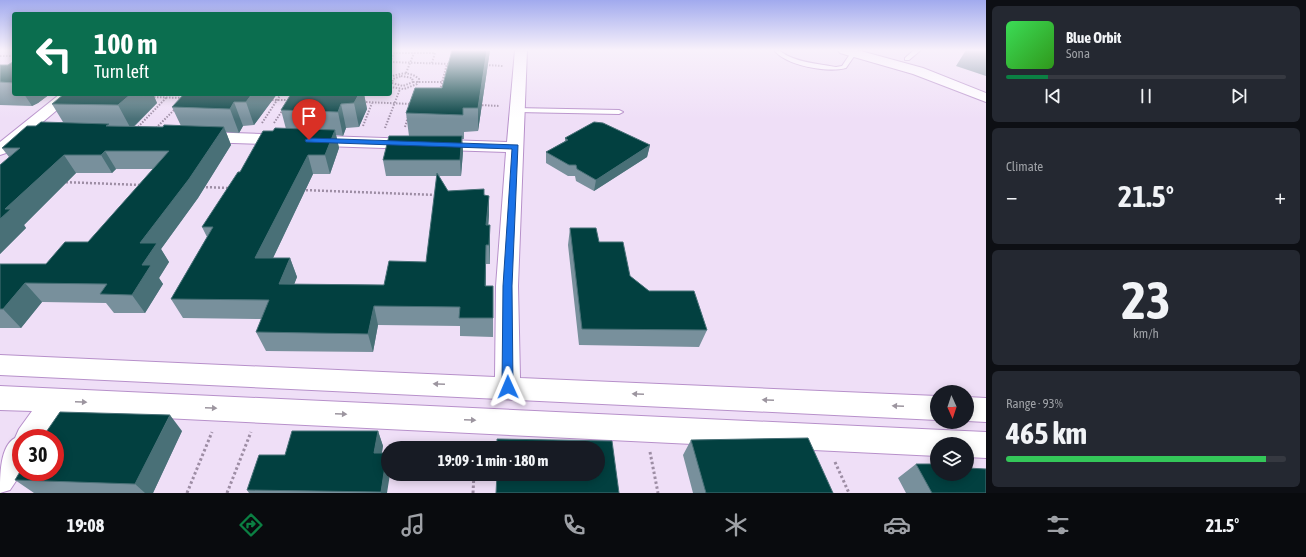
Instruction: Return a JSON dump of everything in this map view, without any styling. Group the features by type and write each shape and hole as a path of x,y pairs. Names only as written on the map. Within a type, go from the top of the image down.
{"street":[{"path":"508,387 508,286 520,73"},
{"path":"923,73 986,98"},
{"path":"949,73 986,88"},
{"path":"0,150 67,96"},
{"path":"23,132 46,132"},
{"path":"191,137 516,147"},
{"path":"0,365 508,387 930,408"},
{"path":"0,398 930,442"},
{"path":"35,429 55,400"},
{"path":"974,409 986,410"},
{"path":"974,444 986,445"},
{"path":"0,480 12,462"}],"lane":[{"path":"517,108 619,112"}],"path":[{"path":"392,76 406,73 418,77 419,82"},
{"path":"438,97 444,73"},
{"path":"392,80 397,77 405,76 412,78 414,82"},
{"path":"392,83 393,85 400,86 409,85 414,82 442,82"},
{"path":"392,87 400,89 414,86 419,82"},
{"path":"379,142 400,89"},
{"path":"146,96 186,98 180,103"},
{"path":"258,139 280,96"},
{"path":"135,130 167,97"},
{"path":"263,100 295,101"},
{"path":"258,139 289,100"},
{"path":"359,102 417,104"},
{"path":"356,142 372,103"},
{"path":"400,143 411,104"},
{"path":"473,105 517,108"},
{"path":"154,130 175,108"},
{"path":"55,182 142,185"},
{"path":"197,187 237,188"},
{"path":"300,190 442,195"},
{"path":"187,493 222,409"},
{"path":"227,493 259,410"},
{"path":"645,428 658,493"},
{"path":"824,437 849,493"},
{"path":"472,493 473,481"}],"building":[{"path":"0,73 12,73 12,83 0,82"},
{"path":"446,73 483,73 478,108 463,108 463,115 406,113 415,88 442,88"},
{"path":"62,96 129,96 118,105 52,104"},
{"path":"182,96 250,96 246,102 234,102 230,109 172,107"},
{"path":"290,96 358,96 354,103 341,104 338,112 281,110"},
{"path":"41,122 109,124 106,126 163,127 164,125 224,127 189,179 140,243 157,243 142,265 151,265 132,295 100,294 107,284 25,283 3,309 0,309 0,264 46,264 65,242 88,242 169,151 105,151 101,155 64,155 5,209 11,209 0,219 0,165 20,148 2,148 27,126 36,126"},
{"path":"594,122 603,123 650,145 596,180 577,169 576,165 569,165 546,152 568,140 565,138"},
{"path":"275,128 335,130 325,155 308,155 255,258 290,258 279,284 384,285 389,261 426,262 437,173 448,191 484,189 484,195 489,196 486,225 490,225 489,245 486,245 485,286 493,286 493,318 459,318 460,307 374,306 368,334 256,332 269,300 171,299 213,227 202,227 238,172 240,172 263,131 273,131"},
{"path":"389,136 462,136 460,160 383,160"},
{"path":"570,228 596,228 599,242 623,242 630,276 649,291 694,291 707,330 582,329"},
{"path":"60,412 170,415 135,484 45,481 64,481 64,429 48,429"},
{"path":"292,431 378,431 374,453 381,453 381,481 383,481 381,492 247,490 259,455 285,455"},
{"path":"808,438 833,493 706,493 691,440"},
{"path":"497,439 612,441 619,493 496,493 497,481 605,481 605,441 497,441"},
{"path":"916,464 930,464 930,481 974,481 974,468 986,469 986,493 932,493"}],"route":[{"path":"309,140 516,147 506,333 508,387"}]}
